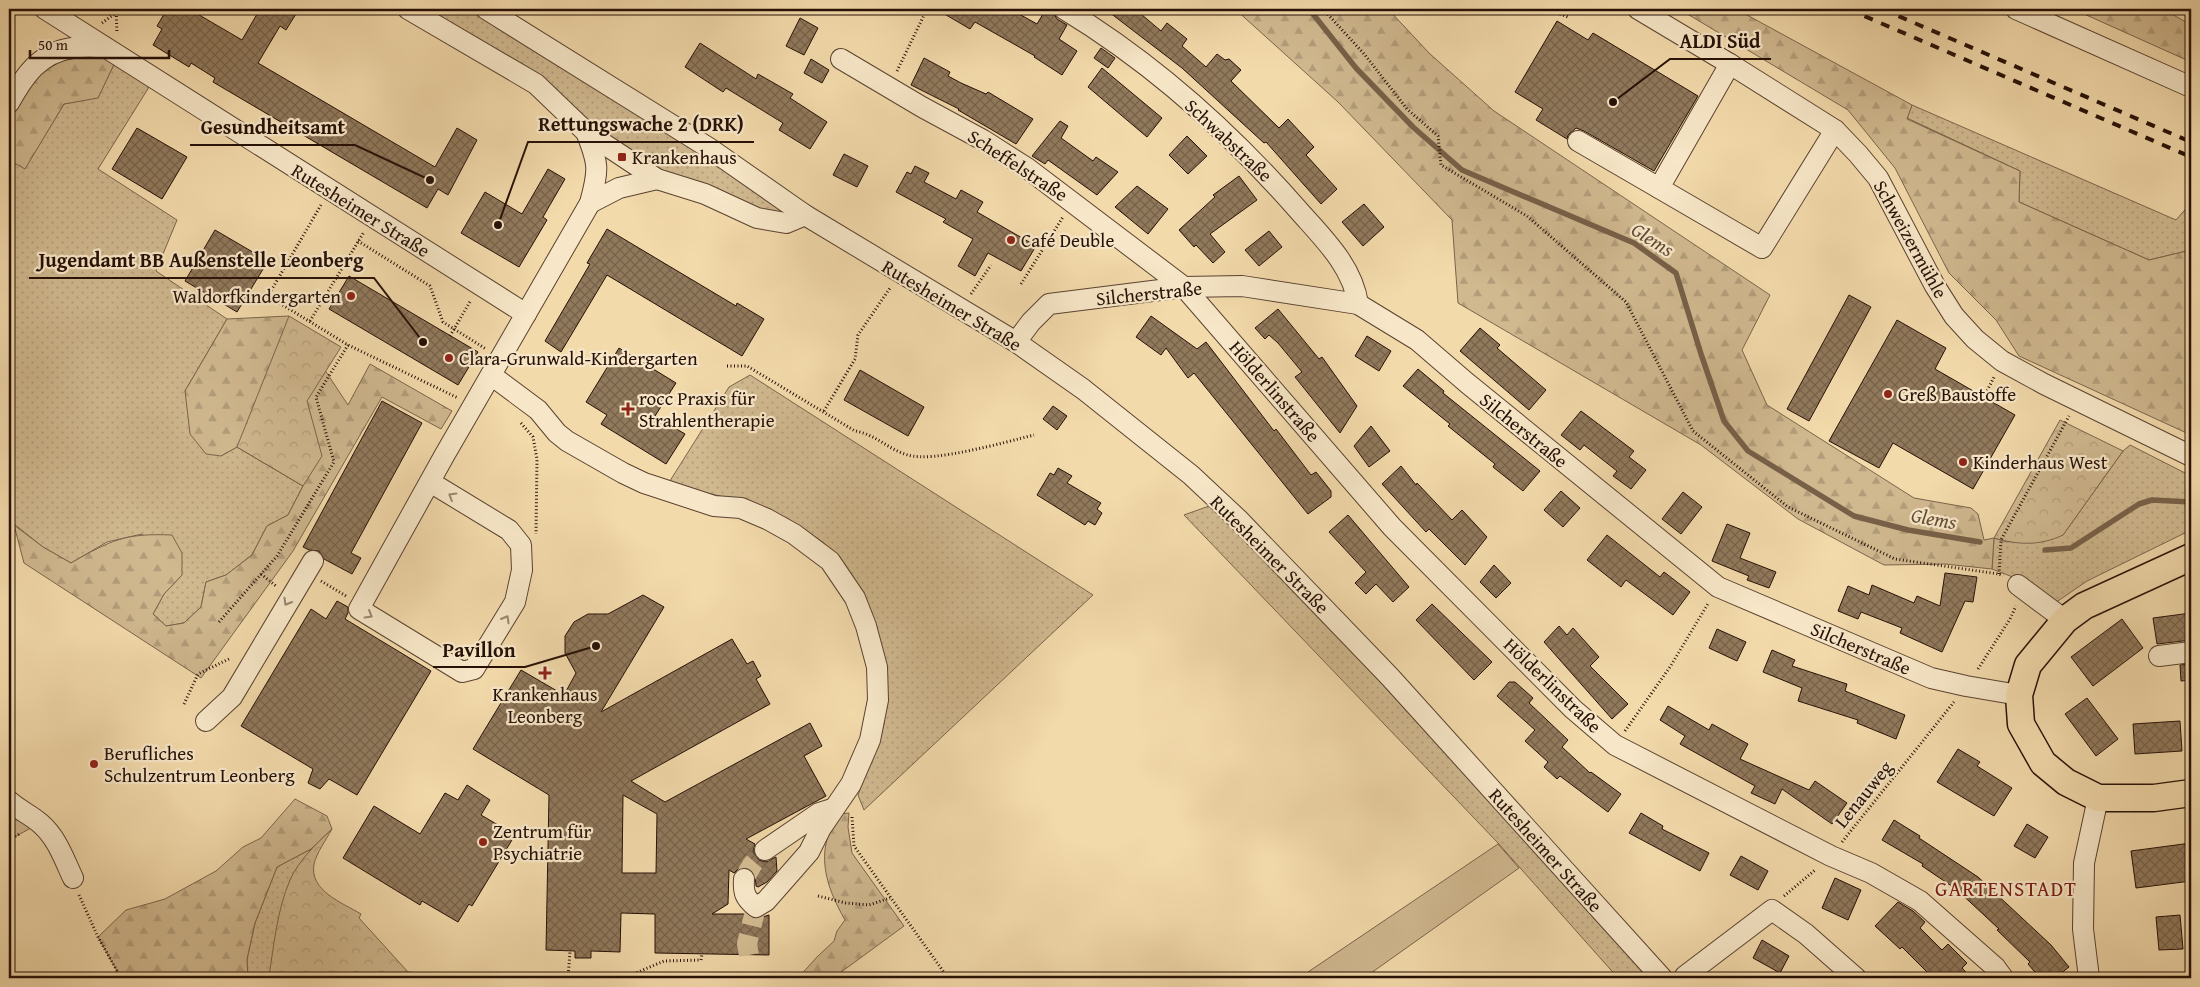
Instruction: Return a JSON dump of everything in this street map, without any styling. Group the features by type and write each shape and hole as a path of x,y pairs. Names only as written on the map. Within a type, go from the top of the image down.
{"main road":[{"path":"2191,557 2084,606 2065,620 2028,665 2019,695 2021,724 2043,763 2066,782 2098,798 2154,798 2191,793"}],"street":[{"name":"Rutesheimer Straße","path":"45,9 526,314"},
{"path":"408,9 536,84 586,132 657,180 705,194 757,218 786,223 805,215"},
{"name":"Rutesheimer Straße","path":"486,9 709,148 805,215 1016,342 1098,402 1191,475 1238,518 1390,677 1662,978"},
{"name":"Schwabstraße","path":"1064,9 1145,64 1212,121 1270,177 1335,251 1356,287 1358,304"},
{"name":"Schweizermühle","path":"1638,9 1835,130 1878,178 1936,286 1954,316 1975,340 2002,361 2191,456"},
{"path":"2016,9 2191,87"},
{"path":"9,103 25,75 46,56 72,48 104,47"},
{"name":"Scheffelstraße","path":"841,59 983,140 1073,201 1184,287"},
{"path":"1659,188 1730,64"},
{"path":"1578,141 1762,248 1835,130"},
{"path":"430,482 510,530 521,545 522,570 515,602 474,669 462,672 359,609 430,482 590,203 598,176 594,152 586,132"},
{"path":"590,203 618,188 657,180"},
{"name":"Silcherstraße","path":"1016,342 1050,304 1184,287 1242,286 1358,304 1418,340 1467,383 1718,587 1931,678 2019,695"},
{"name":"Hölderlinstraße","path":"1184,287 1392,526 1573,709 1615,745 1831,856 1871,872 1920,901 1995,967 2003,978"},
{"path":"491,375 538,410 557,433 567,441 600,461 637,480 659,488 714,506 741,508 767,519 814,547 839,571 861,611 874,654 878,684 876,713 870,740 851,784 820,828 809,852 766,901 756,907 746,899 744,879"},
{"path":"206,721 232,697 313,561"},
{"path":"2018,585 2065,620"},
{"path":"2159,656 2191,652"},
{"path":"2088,978 2083,929 2084,863 2098,798"},
{"path":"9,801 17,809 40,823 54,838 73,878"},
{"path":"766,850 819,813 834,808"},
{"path":"1685,976 1772,910 1806,934 1856,978"}],"path":[{"path":"890,88 928,9"},
{"path":"1323,9 1365,55 1408,109 1438,136 1442,165 1527,216 1626,302 1693,431 1788,506 1895,559 1999,574 2018,585"},
{"path":"1552,9 1552,11 1568,17"},
{"path":"330,190 268,296 348,345 474,406"},
{"path":"1022,284 1073,201"},
{"path":"310,321 373,217"},
{"path":"358,241 430,286 443,322 502,358"},
{"path":"961,309 991,265"},
{"path":"824,411 855,359 858,335 900,273"},
{"path":"450,336 480,285"},
{"path":"219,622 277,556 334,462 316,397 348,345"},
{"path":"728,366 747,366 856,431 866,432 897,452 920,458 1034,436"},
{"path":"1999,574 2001,540 2077,400"},
{"path":"261,574 278,587 272,595"},
{"path":"330,586 350,598"},
{"path":"1615,745 1670,667 1718,587"},
{"name":"Lenauweg","path":"1772,910 1777,901 1831,856 1966,686 2010,619"},
{"path":"184,704 198,674 230,660 235,652"},
{"path":"854,846 948,978"},
{"path":"73,878 82,906 121,978"},
{"path":"818,896 846,903 870,905 890,898"},
{"path":"568,978 570,951"},
{"path":"624,978 664,962 701,960 702,954"}],"green space":[{"path":"408,9 486,9 805,215 786,223 657,179 536,84"},
{"path":"1235,9 1388,9 1429,53 1494,111 1770,295 1742,350 1767,405 1914,498 1971,508 1978,514 1984,540 1994,538 1992,569 1945,564 1884,565 1798,519 1701,445 1458,303 1452,220 1338,102"},
{"path":"1679,9 1736,9 1912,105 1907,119 2020,171 2019,202 2149,260 2191,250 2191,435 2019,356 1996,320 1949,273 1895,168 1848,110"},
{"path":"2073,9 2163,9 2191,25 2191,62"},
{"path":"47,56 118,56 98,98 64,104 25,169 9,160 9,103"},
{"path":"118,56 154,79 98,169 177,220 156,271 227,319 185,391 221,456 237,447 303,486 288,515 267,526 252,555 226,575 206,582 201,607 184,623 166,626 153,614 164,594 182,575 142,534 107,542 71,563 43,547 9,520 9,160 25,168 64,104 98,97"},
{"path":"1912,105 2176,220 2191,203 2191,250 2149,260 2019,202 2020,171 1907,118"},
{"path":"289,316 348,405 370,364 452,411 441,429 382,397 293,551 201,678 24,563 14,525 43,547 71,563 119,540 142,535 172,535 182,553 182,575 164,594 153,614 166,626 184,623 201,607 206,582 226,575 252,555 267,526 288,515 303,486 237,447 221,456 206,454 190,434 185,391 227,319"},
{"path":"289,316 341,347 307,401 322,456 303,486 237,447"},
{"path":"750,375 1093,595 864,810 858,795 884,724 886,696 840,561 824,543 802,528 737,500 668,484 729,387"},
{"path":"2060,420 2123,451 2063,535 2037,543 2020,543 1994,538"},
{"path":"2130,445 2191,476 2191,530 2087,581 2055,603 2023,581 1992,569 1994,538 2007,542 2063,535 2123,451"},
{"path":"1209,506 1287,583 1361,661 1650,978 1618,978 1498,843 1184,515"},
{"path":"295,799 327,816 332,829 311,849 277,867 255,923 247,959 248,978 121,978 98,937 126,910 165,899 216,871 243,847 261,838"},
{"path":"9,801 40,823 9,840"},
{"path":"849,813 848,827 852,853 904,926 833,978 798,978 834,941 837,931 845,920 832,894 828,881 825,854 831,827 839,814"},
{"path":"332,829 314,864 314,873 322,889 361,914 359,918 408,972 452,976 452,978 273,978 269,976 279,915 290,880 303,859"},
{"path":"1498,844 1519,868 1364,978 1311,978 1308,972"},
{"path":"311,849 290,880 269,976 273,978 248,978 247,959 255,923 277,867"}],"building":[{"path":"167,9 189,9 242,40 260,9 299,9 286,30 280,26 258,63 435,167 457,128 477,140 448,195 438,189 427,208 213,82 215,78 191,63 189,67 153,45 162,29 157,26"},
{"path":"936,9 1010,9 1037,24 1046,9 1051,9 1057,19 1067,25 1059,39 1077,51 1062,75 1035,56 975,22 970,29"},
{"path":"1105,9 1135,9 1161,31 1167,23 1187,39 1182,46 1206,67 1217,54 1225,60 1229,59 1241,70 1231,81 1279,128 1288,119 1314,147 1306,155 1337,189 1321,204 1266,142 1264,143 1182,68"},
{"path":"800,18 818,28 804,55 786,46"},
{"path":"1557,21 1588,40 1593,33 1698,96 1654,171 1576,128 1568,135 1567,139 1536,120 1543,109 1515,92"},
{"path":"700,43 756,79 758,74 793,94 790,98 827,122 810,149 779,130 783,123 726,88 723,92 685,67"},
{"path":"1101,48 1115,58 1108,68 1094,58"},
{"path":"924,58 950,72 948,76 986,94 988,92 1033,119 1016,144 959,109 911,85"},
{"path":"811,59 829,70 822,83 804,73"},
{"path":"1102,68 1162,118 1147,137 1088,87"},
{"path":"1060,121 1068,126 1061,138 1093,161 1096,157 1118,172 1097,195 1048,160 1045,164 1032,156"},
{"path":"137,128 187,157 162,199 112,169"},
{"path":"1187,136 1207,156 1188,174 1169,155"},
{"path":"844,154 868,166 857,187 833,175"},
{"path":"915,166 929,173 924,182 956,199 961,190 983,202 977,212 1036,246 1021,271 988,253 975,276 958,266 973,239 943,222 946,219 896,192 907,172 911,174"},
{"path":"548,169 565,179 543,217 547,220 519,267 461,233 485,192 522,214"},
{"path":"1239,176 1257,200 1210,234 1225,252 1213,263 1196,245 1194,247 1179,230 1215,197 1213,195"},
{"path":"1137,186 1168,209 1148,234 1115,207"},
{"path":"1364,204 1384,227 1363,246 1342,222"},
{"path":"607,229 736,306 737,303 764,319 742,356 607,275 561,352 545,341 590,264 587,263"},
{"path":"215,230 268,261 237,312 185,281"},
{"path":"1269,231 1282,247 1259,266 1245,250"},
{"path":"349,276 478,352 458,385 329,309"},
{"path":"1849,295 1871,307 1809,421 1787,409"},
{"path":"1278,309 1319,359 1322,357 1357,406 1340,433 1295,377 1302,372 1278,343 1269,335 1265,339 1255,328"},
{"path":"1151,316 1197,349 1206,342 1274,431 1276,429 1311,475 1316,472 1331,491 1331,497 1308,514 1194,373 1188,378 1166,348 1161,355 1136,337"},
{"path":"1897,320 1946,348 1935,369 2015,415 1973,489 1893,443 1879,468 1829,441"},
{"path":"1480,328 1500,345 1497,348 1546,390 1529,410 1460,351"},
{"path":"1367,336 1391,351 1379,371 1355,356"},
{"name":"rocc Praxis für Strahlentherapie","path":"619,348 676,383 655,416 685,434 666,464 601,424 607,415 586,402"},
{"path":"1418,369 1444,391 1443,393 1540,471 1523,491 1493,467 1495,464 1448,426 1450,424 1403,386"},
{"path":"860,370 924,407 908,436 844,400"},
{"path":"382,401 422,423 351,553 361,558 352,574 324,559 319,551 303,547"},
{"path":"1053,406 1067,416 1057,430 1043,419"},
{"path":"1581,411 1634,451 1629,457 1646,470 1631,489 1613,476 1617,471 1584,445 1580,450 1561,435"},
{"path":"1371,426 1390,451 1369,467 1354,446"},
{"path":"1401,466 1416,485 1417,483 1452,520 1462,510 1487,537 1465,565 1429,529 1426,532 1382,484"},
{"path":"1058,468 1072,476 1067,483 1101,503 1097,509 1102,513 1095,525 1088,521 1085,525 1037,495 1050,473 1054,475"},
{"path":"1561,491 1580,508 1563,527 1544,510"},
{"path":"1683,492 1702,507 1681,534 1662,519"},
{"path":"1348,515 1409,587 1393,602 1376,584 1366,594 1355,583 1366,572 1329,532"},
{"path":"1727,524 1750,533 1740,558 1776,572 1769,588 1747,580 1749,576 1712,561"},
{"path":"1607,535 1660,577 1664,572 1690,592 1673,615 1626,580 1621,587 1587,560"},
{"path":"1494,565 1511,583 1496,598 1480,582"},
{"path":"1945,573 1977,577 1973,602 1965,601 1942,652 1900,633 1902,628 1861,612 1858,619 1838,611 1848,586 1869,595 1872,585 1914,603 1917,596 1940,606"},
{"path":"643,595 664,607 601,712 732,639 747,664 753,661 761,676 756,679 770,704 631,781 665,802 810,723 822,746 804,756 826,796 746,839 755,844 753,851 759,860 766,862 776,857 777,871 767,882 758,887 756,886 755,874 750,869 739,868 734,873 729,870 728,904 712,914 746,914 756,919 769,915 769,955 655,953 655,914 621,913 620,952 591,951 591,958 575,958 575,951 546,950 549,795 473,749 521,670 564,695 576,673 565,653 565,636 574,622 588,614 608,614","holes":["623,795 657,814 656,873 622,873"]},
{"path":"337,601 348,607 345,619 431,671 357,795 329,779 320,789 308,783 313,769 241,726 311,609 326,619"},
{"path":"1432,604 1492,662 1474,680 1416,620"},
{"path":"2191,613 2191,640 2157,644 2153,618"},
{"path":"2122,619 2143,648 2093,686 2071,657"},
{"path":"1559,626 1567,635 1573,628 1599,657 1590,666 1628,704 1612,719 1544,642"},
{"path":"1717,629 1746,642 1737,661 1709,648"},
{"path":"1772,650 1795,660 1792,666 1847,684 1845,691 1905,715 1896,739 1857,723 1858,720 1798,701 1802,688 1763,672"},
{"path":"2191,664 2191,680 2181,681 2180,665"},
{"path":"1509,682 1515,682 1533,698 1529,703 1568,740 1562,747 1590,773 1621,794 1608,812 1560,776 1557,779 1544,767 1548,762 1525,741 1535,730 1497,696"},
{"path":"2087,698 2118,739 2096,756 2065,714"},
{"path":"1668,706 1709,730 1712,724 1748,744 1740,759 1809,790 1815,781 1847,803 1832,824 1782,789 1775,804 1751,793 1755,786 1680,744 1685,736 1660,720"},
{"path":"2180,721 2182,751 2135,754 2133,724"},
{"path":"1958,749 1980,762 1977,766 2012,788 1994,816 1937,782"},
{"name":"Zentrum für Psychiatrie","path":"467,785 490,800 481,815 515,835 472,906 469,904 458,922 422,901 420,905 343,858 374,806 420,834 445,793 458,800"},
{"path":"1641,813 1663,826 1662,829 1709,853 1700,871 1629,833"},
{"path":"1894,820 1978,877 2051,945 2069,967 2055,978 2040,978 2028,964 2030,962 1997,930 1999,929 1956,889 1922,866 1923,864 1882,840"},
{"path":"2027,824 2048,837 2035,858 2014,846"},
{"path":"2191,843 2191,881 2136,888 2131,851"},
{"path":"1741,856 1768,871 1758,890 1730,875"},
{"path":"1835,878 1861,890 1848,920 1822,908"},
{"path":"1898,902 1913,911 1925,922 1920,928 1942,950 1948,944 1967,963 1962,968 1971,978 1933,978 1902,947 1900,949 1875,926"},
{"path":"2180,915 2183,949 2159,950 2156,917"},
{"path":"1762,940 1789,956 1780,973 1753,958"}],"waterway":[{"name":"Glems","path":"1309,9 1356,68 1413,127 1462,170 1634,243 1676,273 1724,421 1748,451 1854,516 1908,530 1980,542"},
{"name":"Glems","path":"2045,550 2071,548 2139,504 2152,500 2191,502"}],"tunnel":[{"path":"744,879 752,865 765,850"},
{"path":"749,955 747,944 756,907"}],"railway":[{"path":"1848,9 2191,157"},
{"path":"1882,9 2191,142"}],"place":[{"name":"ALDI Süd","path":"1613,102"},
{"name":"Krankenhaus","path":"622,157"},
{"name":"Gesundheitsamt","path":"430,180"},
{"name":"Rettungswache 2 (DRK)","path":"498,225"},
{"name":"Café Deuble","path":"1011,240"},
{"name":"Waldorfkindergarten","path":"351,296"},
{"name":"Jugendamt BB Außenstelle Leonberg","path":"423,342"},
{"name":"Clara-Grunwald-Kindergarten","path":"449,358"},
{"name":"Greß Baustoffe","path":"1888,394"},
{"name":"rocc Praxis für Strahlentherapie","path":"628,409"},
{"name":"Kinderhaus West","path":"1963,462"},
{"name":"Pavillon","path":"596,646"},
{"name":"Krankenhaus Leonberg","path":"545,673"},
{"name":"Berufliches Schulzentrum Leonberg","path":"94,764"},
{"name":"Zentrum für Psychiatrie","path":"483,842"}],"district":[{"name":"GARTENSTADT","path":"2006,888"}]}
